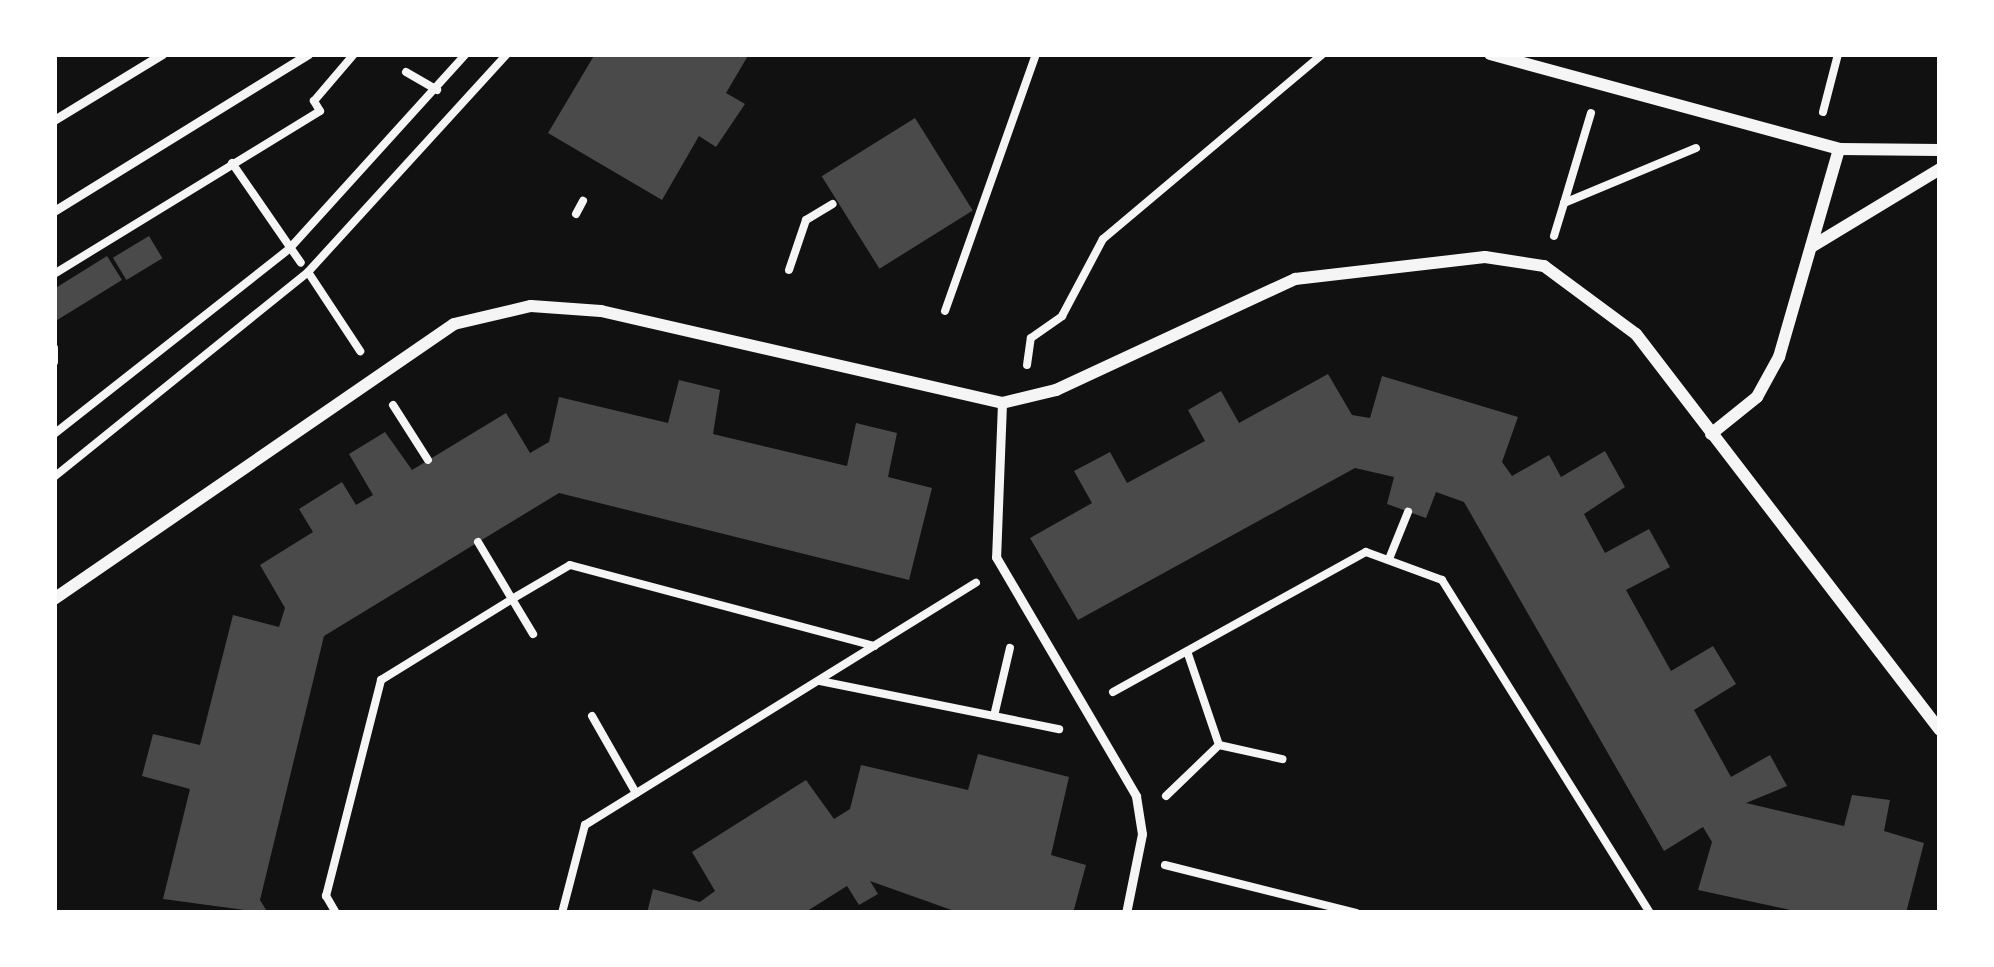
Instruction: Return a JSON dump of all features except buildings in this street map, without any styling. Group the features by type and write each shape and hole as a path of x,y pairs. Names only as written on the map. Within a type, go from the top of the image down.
{"street":[{"path":"1490,54 1839,148 1940,149"},
{"path":"1711,434 1757,397 1779,357 1839,148"},
{"path":"1810,247 1940,169"},
{"path":"54,599 454,324 531,306 601,310 1002,403 1028,396 1295,279 1485,257 1544,266 1593,293 1711,434 1940,730"}],"lane":[{"path":"54,120 162,54"},
{"path":"54,211 308,54"},
{"path":"1002,403 990,492 1001,567 1019,604 1085,707 1141,815 1139,861 1126,913"}],"path":[{"path":"54,274 320,111 314,100 354,54"},
{"path":"54,434 290,248 466,54"},
{"path":"54,477 308,272 507,54"},
{"path":"945,311 1036,54"},
{"path":"1028,396 1031,338 1062,316 1103,239 1323,54"},
{"path":"1816,143 1838,54"},
{"path":"406,72 437,90"},
{"path":"1600,85 1564,203 1754,128"},
{"path":"232,163 301,263"},
{"path":"576,214 583,201"},
{"path":"789,270 806,220 832,204"},
{"path":"308,272 362,354"},
{"path":"54,348 54,362"},
{"path":"389,398 428,460"},
{"path":"1389,559 1408,512"},
{"path":"478,542 533,634"},
{"path":"1085,707 1366,552 1389,559 1442,580 1649,913"},
{"path":"336,913 326,896 381,680 570,565 874,646"},
{"path":"562,913 585,825 1001,567"},
{"path":"994,716 1019,604"},
{"path":"1186,651 1219,745"},
{"path":"819,680 1101,736"},
{"path":"592,716 637,793"},
{"path":"1219,745 1282,759"},
{"path":"1141,815 1219,745"},
{"path":"1139,861 1312,908 1355,913"}]}
